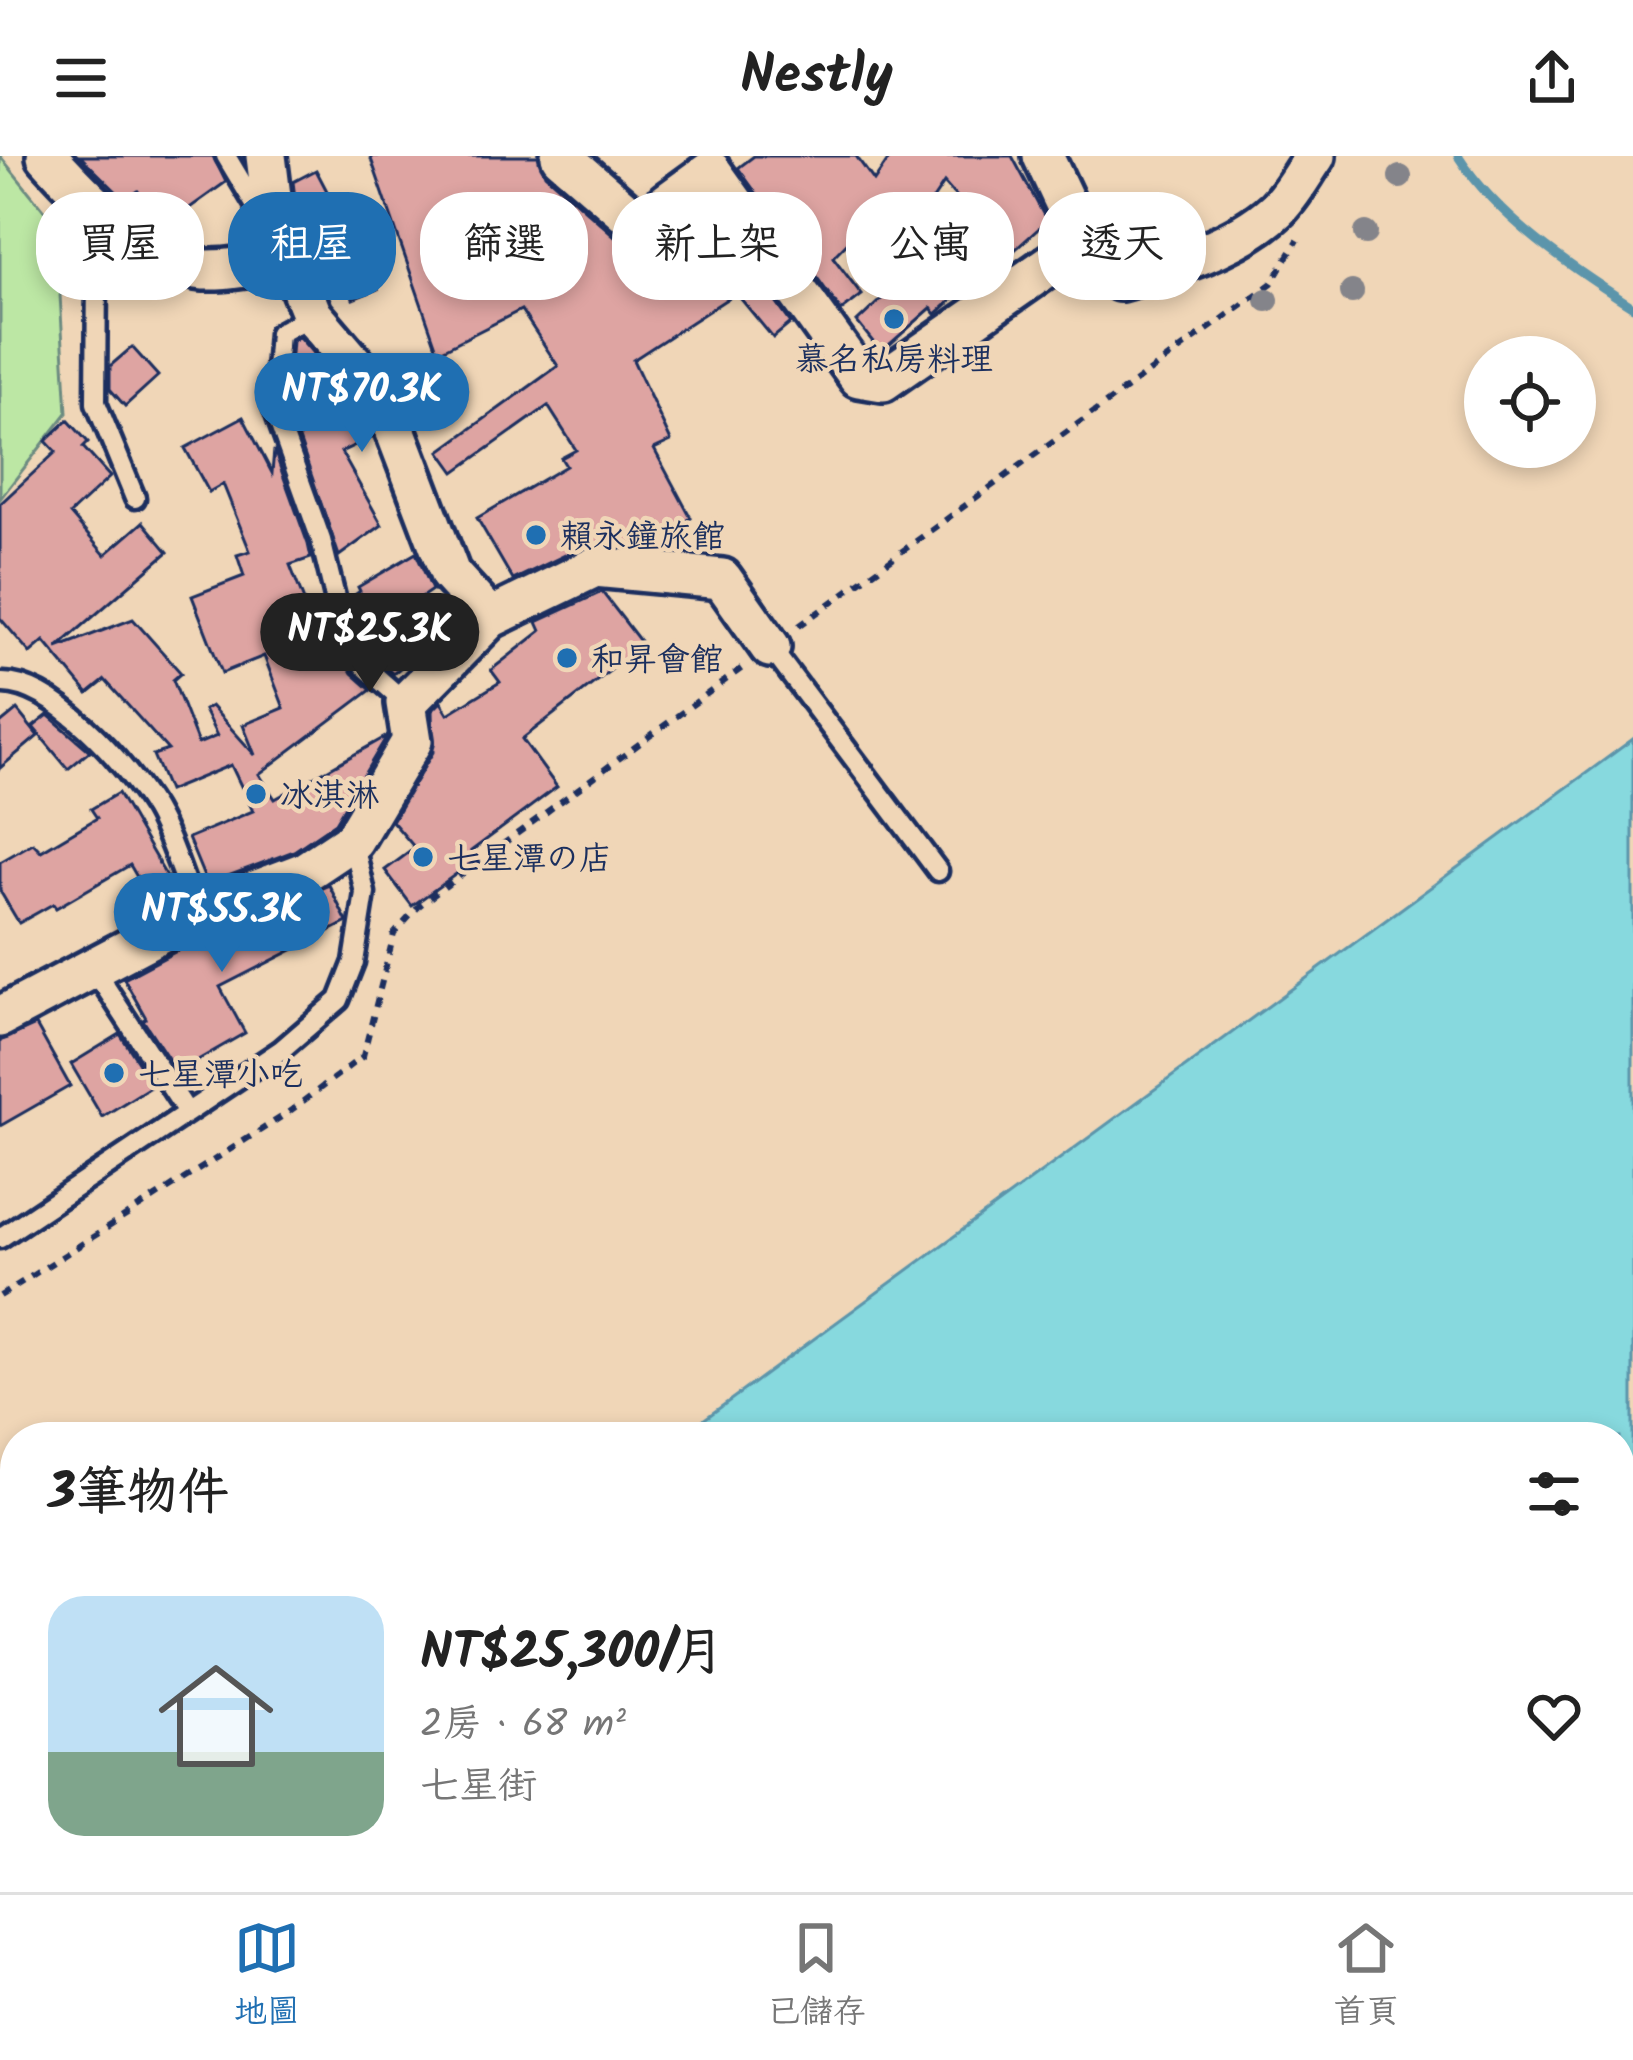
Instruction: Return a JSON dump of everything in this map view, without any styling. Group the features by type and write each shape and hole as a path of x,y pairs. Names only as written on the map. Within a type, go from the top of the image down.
{"street":[{"path":"47,156 83,192"},
{"path":"561,156 644,228 667,203 711,171 859,377 883,381 1038,273"},
{"path":"1042,156 1059,192"},
{"path":"1206,249 1277,209 1315,156"},
{"path":"269,192 271,158"},
{"path":"306,300 312,315 358,363 383,398 450,574 490,618"},
{"path":"0,1017 95,971 196,913 305,872 353,840 412,741 406,703 490,618 595,567 722,579 770,647"}],"lane":[{"path":"226,156 248,192"},
{"path":"97,300 96,403 135,498"},
{"path":"312,315 279,333 273,406 321,540 344,630 364,666 406,703"},
{"path":"770,647 938,871"},
{"path":"0,683 35,687 88,729 154,809 196,913"},
{"path":"0,1238 281,1050 339,1000 355,962 365,893 353,840"},
{"path":"95,971 187,1112"}],"path":[{"path":"0,1296 286,1114 363,1056 394,934 420,905 1272,284 1309,222"}],"green space":[{"path":"0,156 36,201 36,300 60,300 67,413 0,499"}],"water":[{"path":"1633,739 1633,1422 700,1422"}],"building":[{"path":"80,156 213,156 226,182 204,198 204,192 117,192"},
{"path":"370,156 538,156 545,174 565,192 420,192 420,300 588,300 588,212 612,233 612,300 725,300 633,360 671,441 654,449 691,518 645,548 586,545 513,580 477,518 566,466 561,458 576,450 548,406 455,472 440,451 558,366 521,310 438,352 396,231 396,192 382,192"},
{"path":"754,156 856,156 874,181 891,156 1012,156 1038,204 1038,229 1014,251 1014,192 952,192 944,183 938,192 846,192 846,244 833,257 846,274 846,300 855,300 841,311 822,285 822,192 755,192 738,168"},
{"path":"316,170 327,192 294,192 293,182"},
{"path":"742,300 774,300 791,323 773,338"},
{"name":"慕名私房料理","path":"880,300 952,300 936,314 931,308 881,352 857,322"},
{"path":"299,337 362,410 372,437 341,452 382,525 339,556 287,404 292,341"},
{"path":"132,347 158,376 125,406 110,389 110,366"},
{"path":"243,417 272,473 274,450 308,544 311,558 290,565 313,624 326,615 331,636 352,673 371,690 259,774 275,799 387,736 335,823 294,851 207,884 188,838 253,811 231,765 168,791 153,755 168,750 105,680 88,694 44,641 30,653 0,618 0,504 56,452 46,441 68,420 88,442 83,447 110,477 70,514 105,555 143,522 168,552 57,648 133,619 181,673 173,680 198,744 217,736 204,710 211,706 255,755 243,725 284,708 264,656 222,673 192,596 244,576 237,555 250,551 223,484 209,492 185,448"},
{"path":"416,553 432,590 423,596 447,628 393,674 375,657 356,625 349,599 360,591 358,587"},
{"path":"602,592 643,645 522,739 557,787 471,851 477,859 412,906 385,870 415,848 392,821 433,752 432,711 441,702 448,714 500,682 491,670 541,631 537,622"},
{"path":"17,710 38,736 0,768 0,724"},
{"path":"48,715 90,751 68,769 33,727"},
{"path":"118,793 169,881 147,894 130,865 56,908 53,904 19,923 0,891 0,862 33,843 41,851 97,818 91,809"},
{"path":"329,885 347,922 220,987 245,1033 177,1072 143,1020 124,979 207,935"},
{"path":"36,1025 70,1086 0,1126 0,1041"},
{"name":"七星潭小吃","path":"120,1034 153,1085 102,1117 71,1064"}],"waterway":[{"path":"1458,156 1515,221 1633,307"}],"place":[{"name":"慕名私房料理","path":"894,319"},
{"name":"賴永鐘旅館","path":"536,535"},
{"name":"和昇會館","path":"567,658"},
{"name":"冰淇淋","path":"256,794"},
{"name":"七星潭の店","path":"423,857"},
{"name":"七星潭小吃","path":"114,1073"}]}
